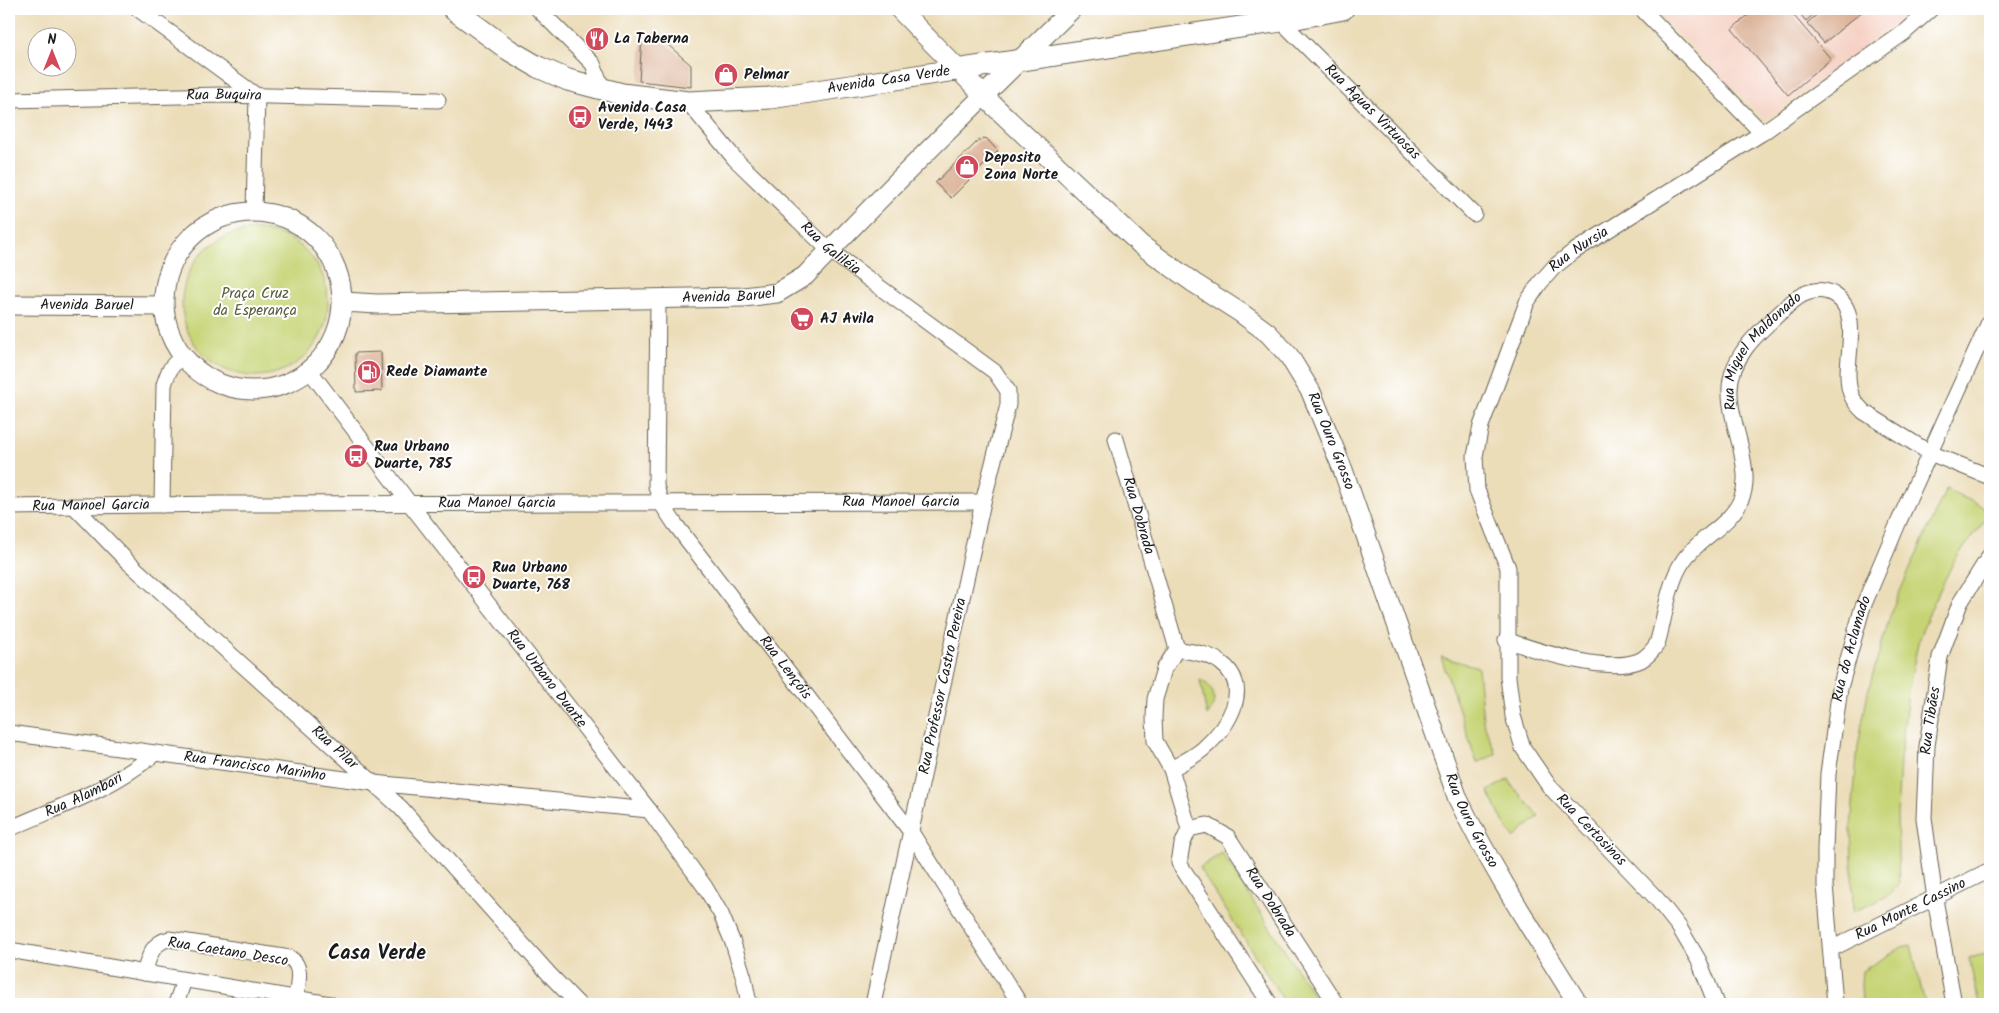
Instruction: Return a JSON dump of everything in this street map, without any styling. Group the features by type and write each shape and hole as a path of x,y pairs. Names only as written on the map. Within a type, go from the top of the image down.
{"main road":[{"name":"Avenida Casa Verde","path":"453,9 508,50 538,67 568,80 653,99 688,102 770,98 1018,60 1275,15 1343,9"}],"street":[{"path":"138,9 257,96 254,211"},
{"path":"538,9 593,64 602,88"},
{"name":"Rua Ouro Grosso","path":"899,9 984,95 1142,245 1194,283 1241,312 1268,333 1289,356 1310,392 1343,470 1458,799 1479,842 1516,907 1578,1004"},
{"name":"Avenida Baruel","path":"344,302 377,304 658,299 744,297 777,294 805,276 1018,60 1072,9"},
{"path":"1642,9 1762,133"},
{"name":"Rua Nursia","path":"1506,640 1509,587 1508,568 1477,490 1475,456 1481,426 1527,302 1554,267 1573,252 1762,133 1905,32 1931,9"},
{"name":"Rua Águas Virtuosas","path":"1275,15 1474,214"},
{"name":"Rua Buquira","path":"9,100 257,96 438,100"},
{"name":"Rua Galiléia","path":"688,102 735,159 829,250 995,372"},
{"path":"254,211 282,216 307,229 327,249 340,274 344,302 339,328 328,352 310,371 285,385 258,390 230,388 204,376 183,357 169,332 163,306 165,281 173,258 188,239 207,224 229,214 254,211"},
{"name":"Rua Miguel Maldonado","path":"1506,640 1541,652 1587,662 1613,665 1631,663 1642,659 1652,652 1659,638 1670,593 1682,562 1690,552 1733,513 1741,500 1745,487 1745,471 1730,393 1732,373 1740,355 1754,338 1794,300 1806,293 1818,290 1830,292 1846,305 1849,313 1851,333 1848,379 1850,392 1855,403 1864,412 1930,453 1990,477"},
{"name":"Rua Lençóis","path":"658,299 656,486 661,503 675,524 911,832 1020,1004"},
{"name":"Avenida Baruel","path":"9,305 163,306"},
{"name":"Rua do Aclamado","path":"1834,1004 1825,885 1825,849 1828,774 1840,688 1862,609 1899,521 1990,320"},
{"path":"162,505 164,385 168,372 175,362 183,357"},
{"name":"Rua Urbano Duarte","path":"310,371 410,504 648,810 704,887 721,914 733,943 750,1004"},
{"name":"Rua Professor Castro Pereira","path":"873,1004 983,502 1008,404 1008,391 995,372"},
{"name":"Rua Dobrada","path":"1116,439 1177,649"},
{"name":"Rua Manoel Garcia","path":"9,507 983,502"},
{"name":"Rua Pilar","path":"75,507 127,561 400,807 578,1004"},
{"name":"Rua Tibães","path":"1954,1004 1935,898 1924,818 1927,746 1940,657 1960,603 1990,555"},
{"name":"Rua Certosinos","path":"1506,640 1513,716 1523,748 1549,786 1657,899 1679,927 1699,961 1716,1004"},
{"path":"1170,769 1202,750 1214,738 1234,708 1238,689 1235,679 1220,662 1208,656 1177,649 1164,669 1155,699 1154,717 1156,740 1170,769 1190,830 1182,845 1179,863 1270,1004"},
{"name":"Rua Francisco Marinho","path":"9,733 374,783 648,810"},
{"name":"Rua Alambari","path":"9,829 114,782 154,754"},
{"name":"Rua Dobrada","path":"1190,830 1207,825 1228,837 1336,1004"},
{"name":"Rua Monte Cassino","path":"1831,949 1990,870"},
{"name":"Rua Caetano Desco","path":"144,973 152,950 156,945 169,939 290,958 298,965 299,970 296,999"},
{"path":"9,950 330,1004"},
{"path":"176,1004 184,980"}],"shaded area":[{"path":"1654,9 1913,9 1897,23 1765,120"}],"green space":[{"name":"Praça Cruz da Esperança","path":"255,230 283,235 307,251 323,275 328,303 323,331 307,355 283,371 255,376 227,371 203,355 187,331 182,303 187,275 203,251 227,235"},
{"path":"1946,489 1990,510 1990,514 1954,561 1919,638 1908,692 1900,761 1897,814 1899,884 1885,897 1853,912 1851,827 1858,746 1868,691 1892,609"},
{"path":"1441,657 1478,667 1483,721 1496,754 1477,763"},
{"path":"1200,680 1209,687 1214,696 1213,706 1207,716"},
{"path":"1509,779 1513,787 1539,816 1514,838 1506,827 1488,791"},
{"path":"1222,853 1319,1004 1286,1004 1199,868"},
{"path":"1911,945 1925,1004 1862,1004 1862,971 1902,947"},
{"path":"1990,953 1990,1004 1979,1004 1969,958"}],"building":[{"path":"1755,9 1788,9 1831,59 1788,95 1732,29"},
{"path":"1796,9 1820,9 1806,21"},
{"path":"1824,9 1865,9 1824,43 1807,23"},
{"path":"642,37 659,37 691,65 691,87 639,81"},
{"name":"Deposito Zona Norte","path":"986,138 998,151 951,198 935,183 978,141"},
{"name":"Rede Diamante","path":"381,352 382,391 356,392 355,353"}],"place":[{"name":"La Taberna","path":"597,39"},
{"name":"Pelmar","path":"726,75"},
{"name":"Avenida Casa Verde, 1443","path":"580,117"},
{"name":"Deposito Zona Norte","path":"967,167"},
{"name":"AJ Avila","path":"802,319"},
{"name":"Rede Diamante","path":"369,372"},
{"name":"Rua Urbano Duarte, 785","path":"356,456"},
{"name":"Rua Urbano Duarte, 768","path":"474,577"}],"district":[{"name":"Casa Verde","path":"377,954"}]}
